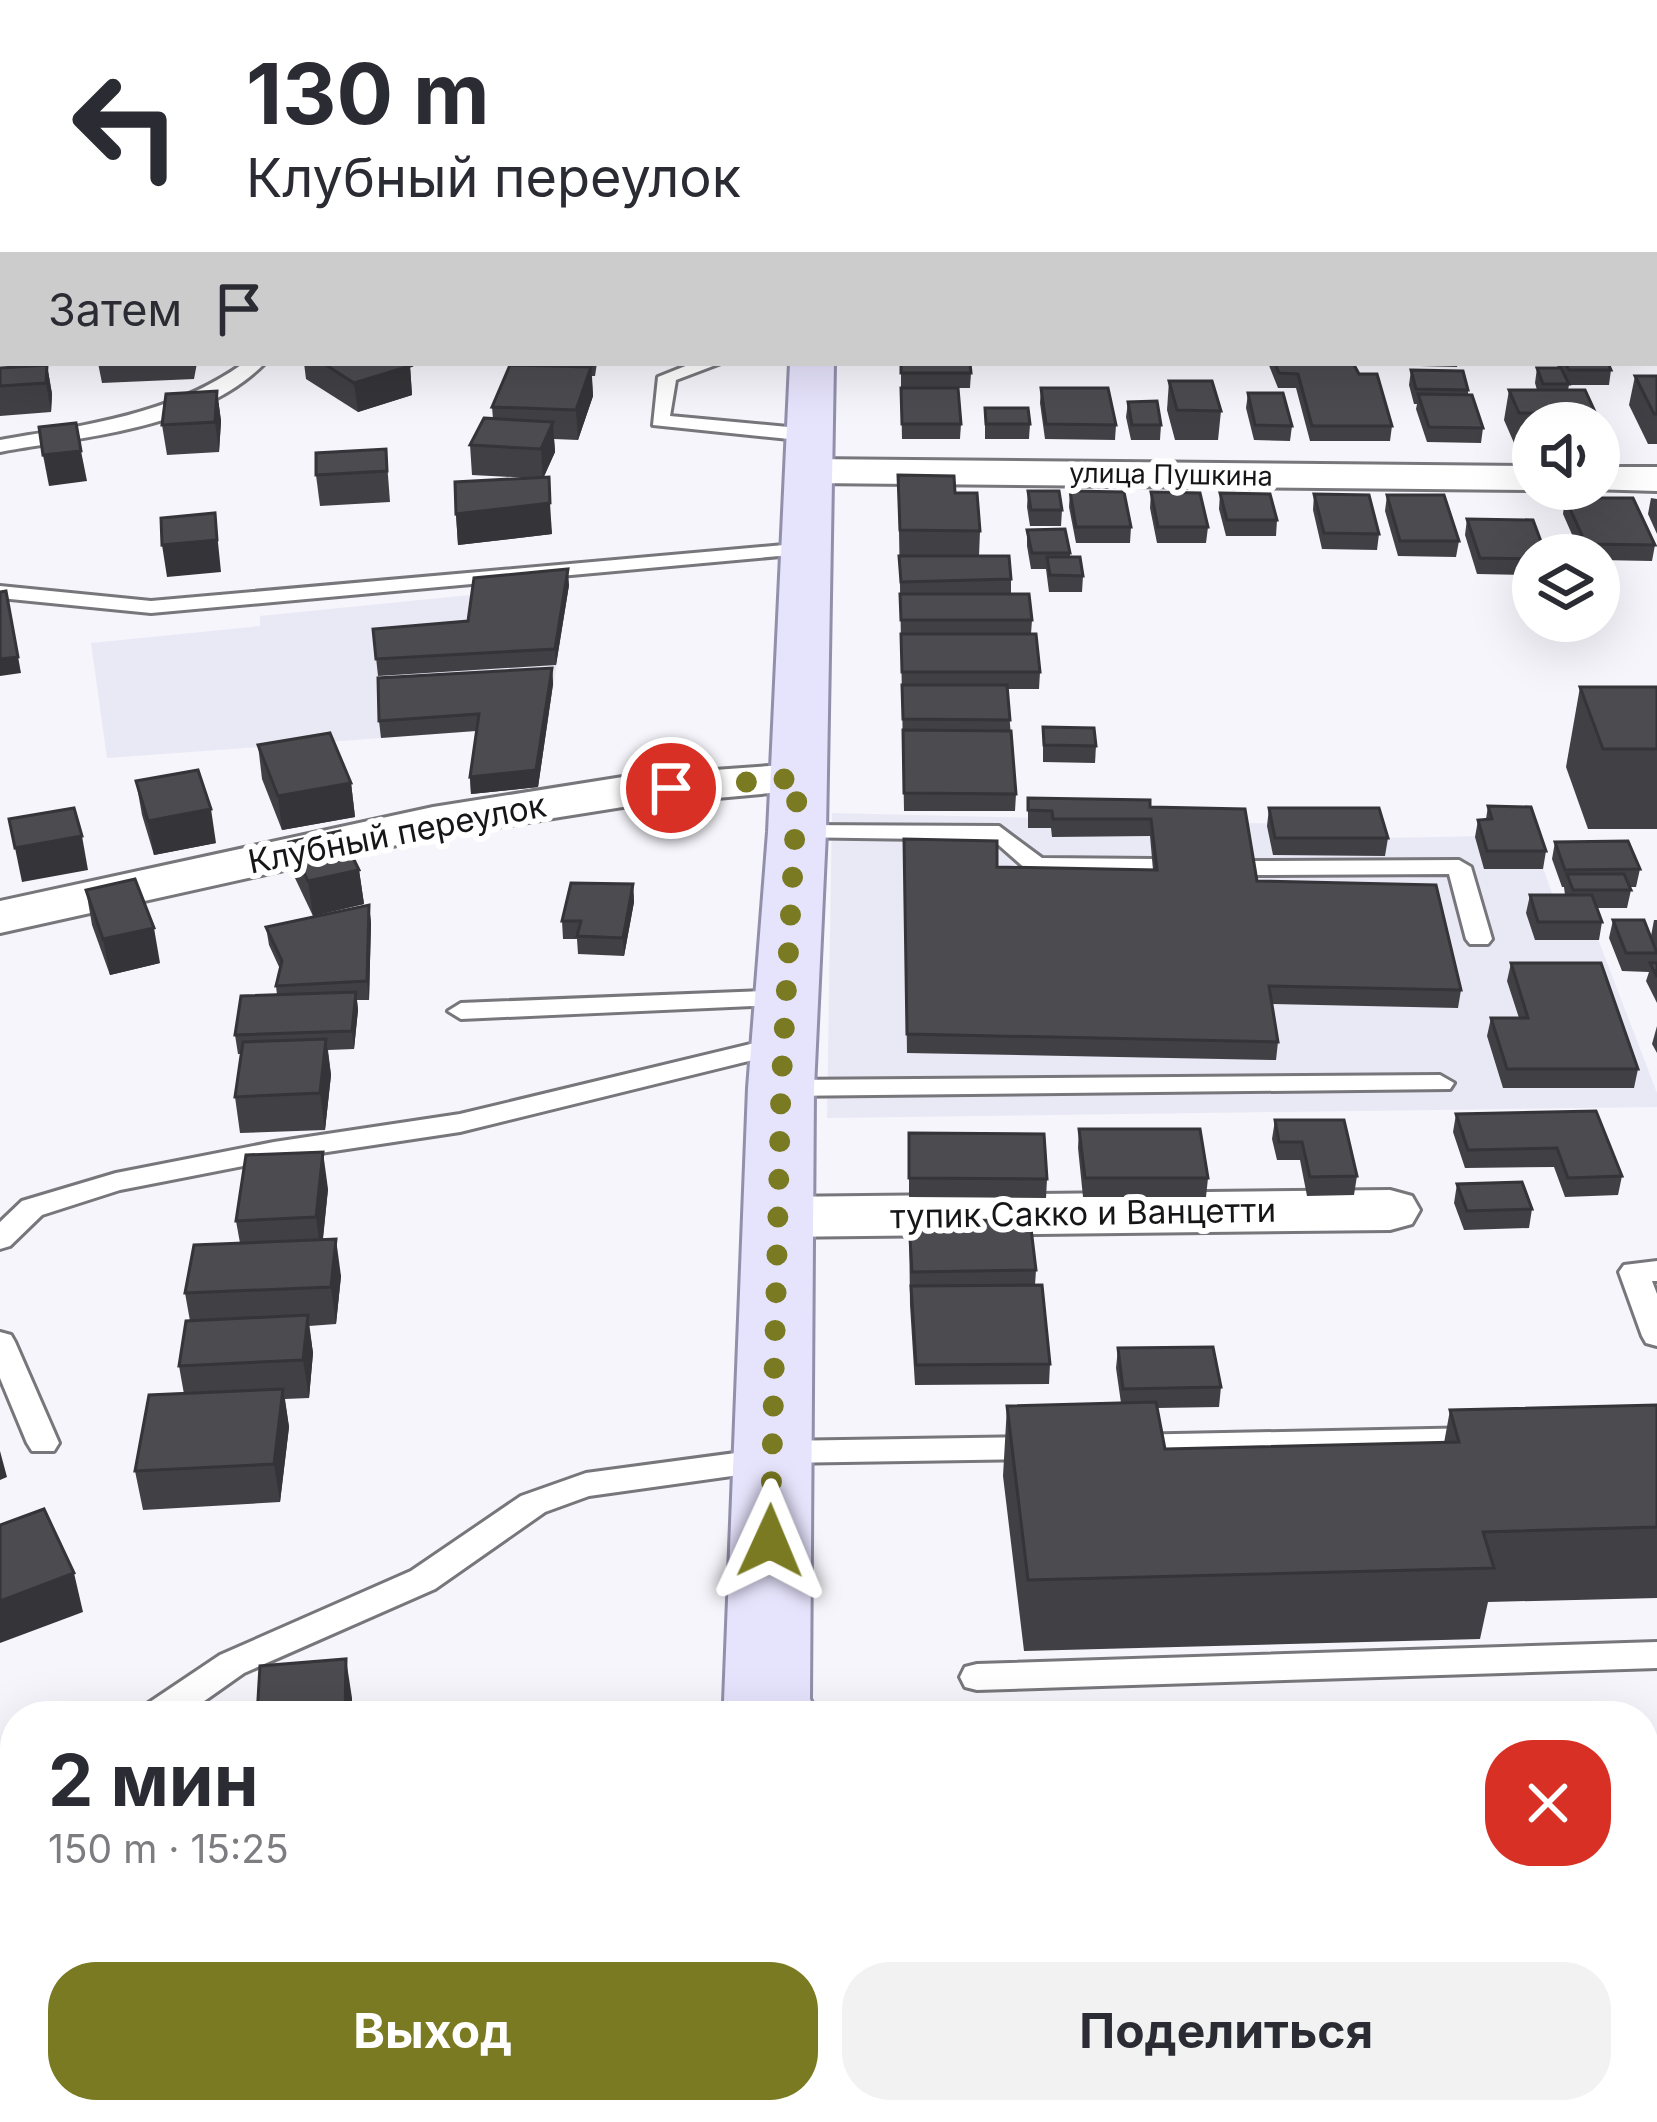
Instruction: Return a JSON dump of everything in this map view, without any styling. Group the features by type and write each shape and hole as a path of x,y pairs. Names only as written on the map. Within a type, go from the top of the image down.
{"main road":[{"path":"770,1701 777,1217 798,805 812,366"}],"street":[{"name":"улица Пушкина","path":"809,453 1512,477"},
{"path":"1620,478 1657,479"},
{"name":"Клубный переулок","path":"0,916 433,822 629,791 798,805"},
{"name":"тупик Сакко и Ванцетти","path":"777,1217 1390,1210"}],"lane":[{"path":"0,446 204,399 252,366"},
{"path":"703,366 668,377 660,421 809,453"},
{"path":"0,592 151,607 806,549"},
{"path":"798,805 999,833 1036,865 1153,866"},
{"path":"1250,868 1459,867 1479,939"},
{"path":"461,1011 784,1043 1440,1083"},
{"path":"0,1239 32,1208 116,1182 274,1151 460,1123 784,1043"},
{"path":"1657,1271 1634,1272 1657,1336"},
{"path":"0,1342 43,1443"},
{"path":"178,1701 232,1664 423,1580 533,1504 586,1485 772,1456 1513,1438"},
{"path":"976,1677 1657,1654"}],"shaded area":[{"path":"569,585 538,787 471,794 479,731 107,758 91,643 260,626 260,616"},
{"path":"832,813 1376,826 1381,838 1488,836 1528,825 1559,913 1588,913 1657,1093 1657,1107 827,1118"}],"building":[{"path":"47,366 46,383 0,386 0,368"},
{"path":"328,366 410,366 354,383"},
{"path":"510,366 591,367 576,410 492,407"},
{"path":"901,366 970,366 971,373 901,373"},
{"path":"1276,366 1355,366 1359,374 1377,374 1392,426 1312,426 1298,374 1279,373"},
{"path":"1567,366 1609,366 1611,370 1569,370"},
{"path":"1537,368 1561,368 1569,384 1543,384"},
{"path":"1411,370 1463,371 1468,390 1416,389"},
{"path":"1635,376 1657,376 1657,414 1654,414"},
{"path":"1169,381 1212,381 1221,411 1177,410"},
{"path":"901,388 958,388 961,424 902,424"},
{"path":"1041,388 1108,388 1116,425 1046,424"},
{"path":"1509,390 1585,390 1590,402 1514,402"},
{"path":"217,391 215,422 162,425 166,394"},
{"path":"1248,393 1283,393 1292,426 1255,425"},
{"path":"1418,394 1472,395 1483,428 1429,427"},
{"path":"1157,401 1161,425 1132,425 1128,402"},
{"path":"985,408 1028,408 1030,424 986,424"},
{"path":"484,418 553,422 541,449 470,445"},
{"path":"76,423 81,451 43,455 39,427"},
{"path":"386,449 387,471 316,475 316,453"},
{"path":"898,475 954,476 955,493 977,493 980,531 900,530"},
{"path":"549,477 550,503 456,514 455,482"},
{"path":"1028,491 1059,491 1062,510 1031,510"},
{"path":"1070,491 1124,492 1131,527 1076,527"},
{"path":"1151,492 1200,493 1208,527 1158,527"},
{"path":"1220,493 1270,494 1277,520 1227,520"},
{"path":"1314,494 1369,495 1379,534 1324,533"},
{"path":"1387,495 1444,495 1459,541 1400,541"},
{"path":"1620,498 1633,498 1655,545 1620,544 1620,534 1581,534 1570,510 1620,510"},
{"path":"215,513 217,540 162,545 161,518"},
{"path":"1467,519 1533,520 1538,534 1512,534 1512,559 1480,558"},
{"path":"1065,529 1070,553 1032,553 1027,530"},
{"path":"899,556 1009,556 1011,579 901,582"},
{"path":"1047,557 1080,557 1083,576 1050,575"},
{"path":"568,569 555,649 376,659 373,629 468,621 474,578"},
{"path":"6,591 18,657 0,659 0,592"},
{"path":"900,594 1029,594 1032,620 901,620"},
{"path":"901,634 1036,634 1040,672 902,672"},
{"path":"552,668 536,770 470,777 479,714 379,721 378,678"},
{"path":"902,685 1007,685 1010,720 903,719"},
{"path":"1580,687 1657,687 1657,749 1603,749"},
{"path":"1043,727 1094,728 1096,746 1044,745"},
{"path":"903,730 1011,731 1016,794 904,793"},
{"path":"330,733 351,783 278,796 258,745"},
{"path":"198,770 211,809 148,821 136,781"},
{"path":"1028,798 1150,800 1150,807 1245,809 1257,881 1436,885 1461,990 1269,986 1278,1042 907,1034 904,839 997,841 997,867 1157,870 1151,819 1053,819 1052,811 1028,810"},
{"path":"1488,806 1531,807 1546,851 1487,851 1478,820 1492,819"},
{"path":"74,808 82,836 15,848 9,819"},
{"path":"1269,808 1379,808 1388,838 1275,838"},
{"path":"340,831 359,870 308,881 289,842"},
{"path":"1628,841 1640,869 1565,870 1555,842"},
{"path":"1567,874 1624,874 1631,890 1573,890"},
{"path":"135,879 154,928 103,939 86,890"},
{"path":"571,883 633,884 623,938 577,936 581,921 562,921"},
{"path":"1530,895 1592,895 1602,922 1538,922"},
{"path":"369,905 367,981 276,986 282,961 266,927"},
{"path":"1613,920 1644,920 1657,953 1626,953"},
{"path":"1511,963 1601,963 1638,1069 1507,1069 1491,1018 1528,1018"},
{"path":"356,992 352,1031 235,1035 241,996"},
{"path":"326,1039 320,1093 235,1097 243,1042"},
{"path":"1596,1111 1622,1176 1568,1178 1557,1148 1468,1150 1456,1114"},
{"path":"1275,1120 1344,1120 1357,1176 1310,1177 1302,1142 1279,1142"},
{"path":"1079,1129 1200,1129 1208,1178 1085,1178"},
{"path":"909,1133 1044,1134 1047,1179 909,1178"},
{"path":"323,1152 316,1217 236,1221 246,1155"},
{"path":"1522,1182 1532,1209 1467,1211 1457,1184"},
{"path":"1030,1220 1036,1270 912,1272 909,1221"},
{"path":"336,1239 331,1287 185,1293 194,1245"},
{"path":"1042,1285 1050,1364 916,1365 911,1286"},
{"path":"308,1315 303,1360 179,1366 186,1321"},
{"path":"1213,1347 1221,1387 1123,1389 1118,1348"},
{"path":"283,1389 274,1464 135,1471 149,1395"},
{"path":"1156,1402 1165,1449 1459,1442 1450,1410 1657,1405 1657,1527 1483,1532 1494,1568 1028,1580 1007,1406"},
{"path":"44,1509 74,1573 0,1601 0,1525"},
{"path":"346,1659 345,1701 258,1701 260,1666"}],"route":[{"path":"671,788 798,778 781,1088 770,1541"}]}
